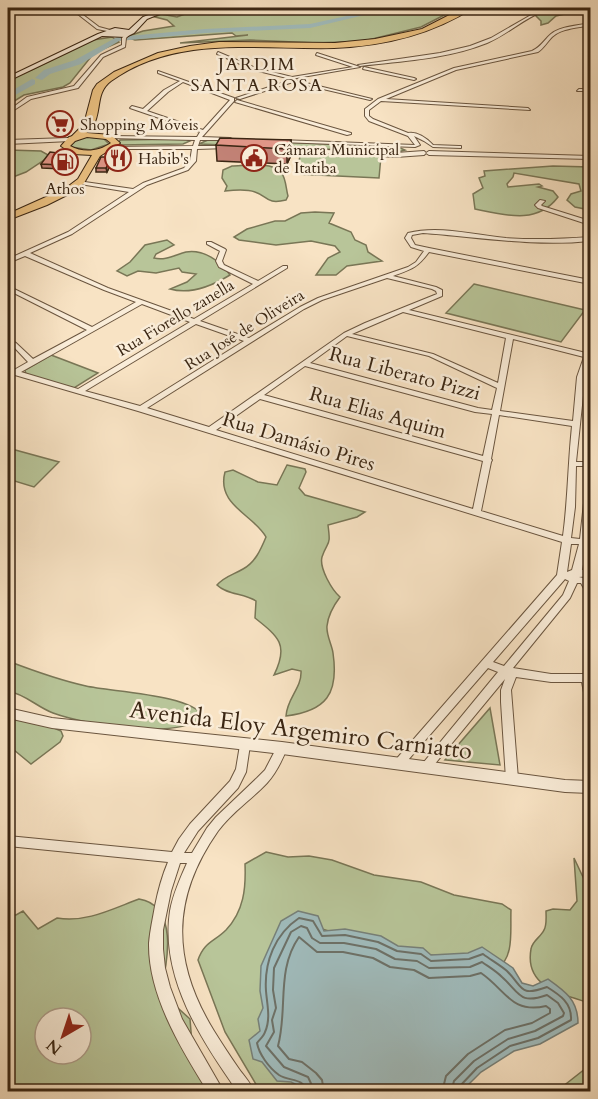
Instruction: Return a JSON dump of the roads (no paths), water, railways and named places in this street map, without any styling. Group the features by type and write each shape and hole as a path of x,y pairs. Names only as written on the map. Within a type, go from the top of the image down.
{"highway":[{"path":"71,144 89,125 101,85 121,72 163,53 229,43 315,46 365,43 432,27 469,8"},
{"path":"106,136 97,126 104,91 120,76 162,57 192,49 231,45 325,48 373,44 435,30 478,8"}],"main road":[{"path":"120,36 122,30 130,23 158,8"},
{"path":"8,79 97,37 120,36 146,18 171,8"},
{"path":"120,36 122,30"},
{"path":"8,217 63,193 80,182 88,173 93,157 116,141 106,136 71,144"},
{"path":"71,144 105,150"},
{"path":"8,212 66,186 83,166 84,157 71,144"}],"street":[{"path":"72,8 98,28 120,36"},
{"path":"8,261 70,233 134,191 186,169 193,161 199,137 236,100 305,76 479,44 538,12"},
{"path":"417,146 410,135 371,120 367,116 367,110 382,101 467,65 533,52 543,48 556,32 591,25"},
{"path":"433,79 472,66 543,52 552,47 557,36 564,32 591,25"},
{"path":"8,108 28,96 74,85 96,57 117,47 120,36"},
{"path":"8,113 29,98 76,87 98,60 121,48 120,36"},
{"path":"548,40 554,41"},
{"path":"218,53 292,80 370,99"},
{"path":"317,54 414,79"},
{"path":"159,72 181,82 236,100 349,134"},
{"path":"144,111 166,91 181,82"},
{"path":"579,90 591,90"},
{"path":"382,101 528,109"},
{"path":"382,101 375,114 422,138 436,150 427,153 413,150 417,146"},
{"path":"132,107 204,132"},
{"path":"376,144 405,140 410,135"},
{"path":"106,136 232,139"},
{"path":"422,138 459,147"},
{"path":"277,140 590,155"},
{"path":"8,144 71,144"},
{"path":"105,150 195,146 239,147"},
{"path":"274,149 396,155 427,153 590,155"},
{"path":"80,182 134,191"},
{"path":"542,201 538,205 540,207 591,223"},
{"path":"591,239 550,243 423,231 410,234 409,243 428,250 591,282"},
{"path":"209,243 223,250 219,262 221,266 257,283"},
{"name":"Rua José de Oliveira","path":"141,409 288,315 320,299 390,277 418,263 428,250"},
{"path":"26,254 141,302 250,341"},
{"name":"Rua Fiorello zanella","path":"79,391 285,267"},
{"path":"209,431 346,334 441,293 434,288 390,277"},
{"path":"8,288 91,329"},
{"path":"12,371 33,363 141,302"},
{"path":"398,764 563,574 566,555 565,540 571,507 576,424 590,354 402,310"},
{"path":"346,334 431,355 500,387"},
{"path":"477,512 510,337"},
{"path":"8,341 33,363"},
{"name":"Rua Liberato Pizzi","path":"306,364 465,407 576,424"},
{"name":"Rua Damásio Pires","path":"12,371 565,540 582,542"},
{"name":"Rua Elias Aquim","path":"259,396 488,460"},
{"path":"572,464 591,464"},
{"path":"426,768 508,672 567,596 576,576 590,515 591,471"},
{"path":"563,574 576,576 591,573"},
{"path":"576,576 591,591"},
{"path":"486,664 508,672 588,678 591,700"},
{"path":"508,672 506,702 512,779"},
{"name":"Avenida Eloy Argemiro Carniatto","path":"8,713 52,723 282,748 512,779 591,787"},
{"path":"217,1092 180,1030 164,988 156,949 165,887 176,855 195,825 236,781 240,774 245,745"},
{"path":"247,1092 220,1054 195,1011 177,954 176,914 185,879 221,818 266,779 282,748"},
{"path":"8,841 176,855 196,859"}],"water":[{"path":"298,911 318,916 324,931 345,929 381,936 398,946 423,948 431,955 468,953 482,947 513,968 522,983 533,986 548,979 560,988 573,1002 578,1023 540,1044 514,1051 481,1072 462,1091 309,1091 291,1082 277,1081 262,1062 253,1059 249,1040 260,1031 258,1019 263,1008 260,991 261,966 281,921"}],"waterway":[{"path":"39,78 47,72 78,62 117,39 205,31 310,26 390,8"},
{"path":"8,96 32,82"}],"place":[{"name":"Shopping Móveis","path":"60,124"},
{"name":"Habib's","path":"118,158"},
{"name":"Câmara Municipal de Itatiba","path":"254,158"},
{"name":"Athos","path":"65,162"}],"district":[{"name":"JARDIM SANTA ROSA","path":"257,74"}]}
